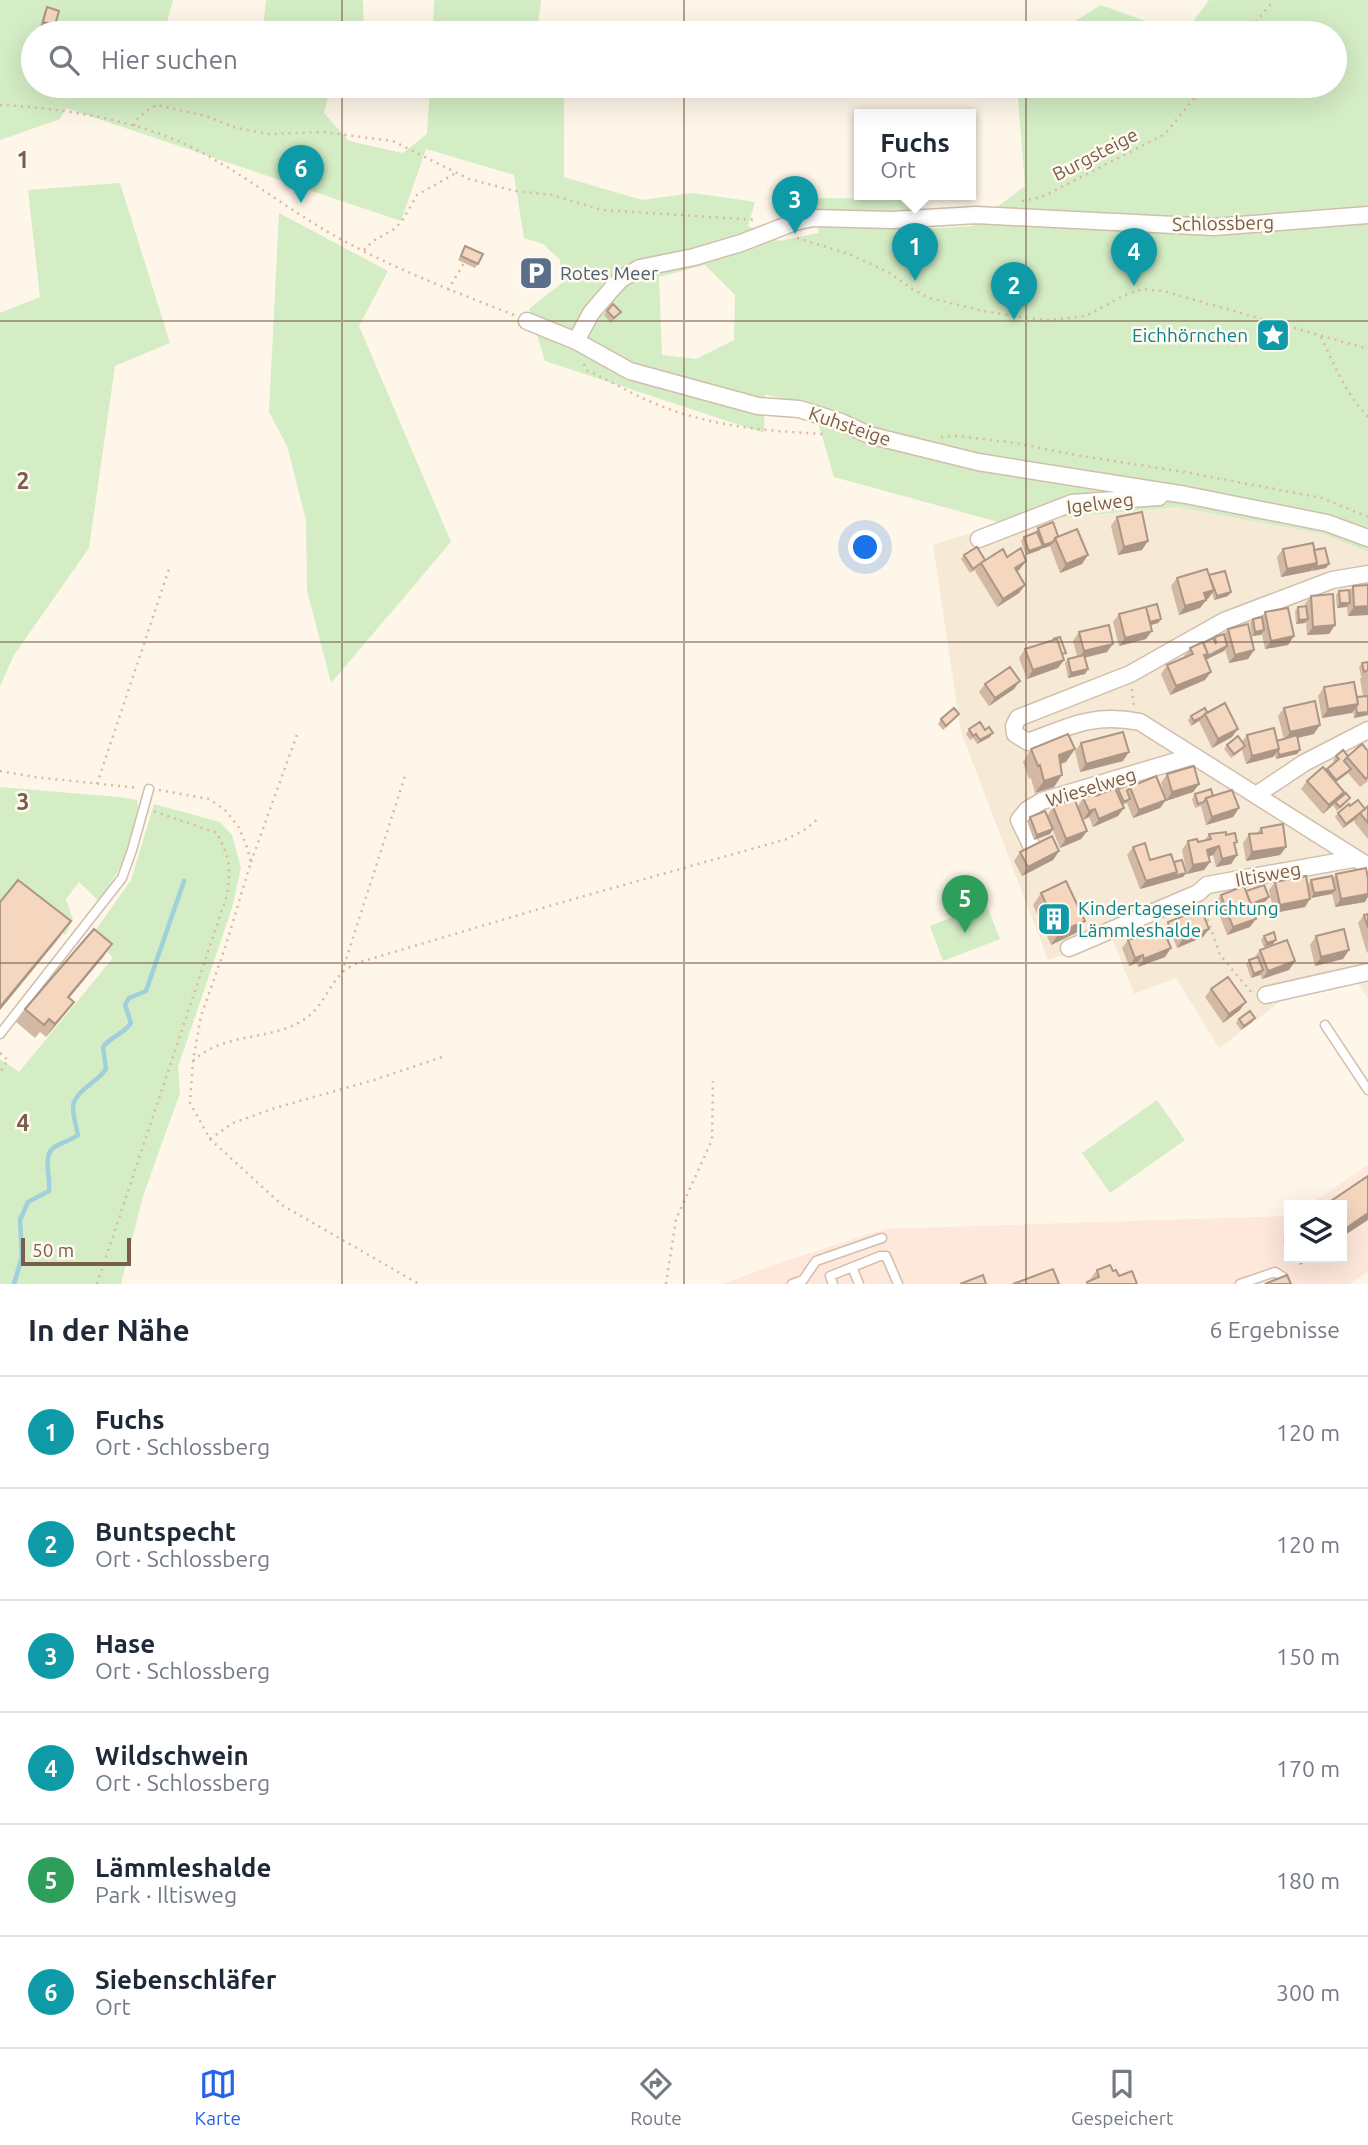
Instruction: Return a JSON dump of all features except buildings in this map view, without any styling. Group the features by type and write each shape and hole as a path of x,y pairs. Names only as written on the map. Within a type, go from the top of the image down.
{"street":[{"name":"Schlossberg","path":"576,341 591,313 610,291 621,279 640,268 718,250 775,228 813,218 892,220 976,215 1214,227 1368,215"},
{"name":"Kuhsteige","path":"527,321 576,341 630,372 758,406 799,409 893,442 978,461 1186,495"},
{"path":"1186,495 1327,523 1368,538"},
{"name":"Igelweg","path":"979,539 1072,503 1186,495"},
{"path":"1361,862 1135,721 1117,718 1085,720 1028,742 1016,734 1014,726 1018,718 1130,674 1224,621 1332,580 1368,573"},
{"path":"1256,795 1304,763 1368,730"},
{"name":"Wieselweg","path":"1031,845 1019,820 1027,810 1042,801 1193,756"},
{"name":"Iltisweg","path":"1069,947 1198,893 1207,885 1361,862"},
{"path":"1266,995 1368,972"}],"lane":[{"path":"0,1034 122,878 149,789"},
{"path":"1325,1025 1368,1090"},
{"path":"793,1284 803,1280 816,1261 882,1238"},
{"path":"833,1284 830,1276 886,1256 896,1283"},
{"path":"852,1267 859,1284"},
{"path":"1240,1284 1275,1272 1283,1277 1286,1284"}],"path":[{"path":"1257,21 1274,0"},
{"name":"Burgsteige","path":"1019,202 1042,197 1165,134 1194,98"},
{"path":"134,126 157,104 205,116 233,127 268,134 323,132 393,141 456,173 515,191 552,195 602,211 763,220 783,234 849,254 890,273 929,298 984,311 1050,320 1086,316 1142,289 1163,291 1368,349"},
{"path":"0,105 50,109 134,126 195,149 363,251 527,321"},
{"path":"363,251 402,221 417,195 456,173"},
{"path":"448,289 464,263"},
{"path":"1321,337 1337,372 1368,417"},
{"path":"933,438 957,436 1016,443 1081,456 1185,471 1322,498 1368,517"},
{"path":"97,784 170,566"},
{"path":"1130,674 1135,721"},
{"path":"298,732 251,862 201,1016 193,1061 190,1103 210,1139 282,1205 418,1284"},
{"path":"0,771 209,799 225,810 238,826 251,862"},
{"path":"193,1061 205,1050 225,1042 282,1029 306,1019 323,1003 342,972 405,776"},
{"path":"97,1284 227,895 230,867 217,833 143,808"},
{"path":"342,972 357,963 787,839 806,829 820,817"},
{"path":"1198,893 1220,956 1257,998 1266,995"},
{"path":"0,1053 8,1060 0,1072"},
{"path":"210,1139 233,1124 275,1108 374,1080 445,1056"},
{"path":"666,1284 676,1219 712,1140 713,1081"}],"shaded area":[{"path":"1177,507 1323,534 1368,552 1368,999 1357,981 1289,995 1219,1048 1176,978 1134,994 1112,938 1048,960 961,732 933,545 1002,523"},
{"path":"1368,1165 1368,1272 1349,1284 723,1284 885,1229 1284,1216 1284,1263 1347,1263 1347,1200 1316,1200"}],"green space":[{"path":"0,0 173,0 167,21 21,21 21,98 328,98 324,113 349,141 403,153 427,134 429,98 564,98 564,177 642,200 693,193 755,202 748,226 778,241 819,233 810,198 914,200 921,229 972,226 1025,186 1018,98 1347,98 1347,21 1194,21 1209,0 1368,0 1368,552 1323,534 1177,507 1002,523 834,477 814,409 765,394 764,433 545,361 529,309 563,282 560,260 543,244 524,238 514,175 426,149 401,221 66,108 60,119 0,140","holes":["705,265 735,295 734,340 696,359 662,355 659,277"]},
{"path":"266,0 363,0 364,21 263,21"},
{"path":"434,0 541,0 538,21 433,21"},
{"path":"1101,5 1145,21 1075,21"},
{"path":"120,183 170,343 115,366 89,548 14,655 0,686 0,313 40,297 28,190"},
{"path":"279,213 388,271 359,326 451,542 331,683 307,590 306,520 287,446 269,412"},
{"path":"0,787 137,800 138,813 133,840 121,866 99,901 79,882 66,899 73,920 65,935 10,890 0,903"},
{"path":"154,804 220,822 232,835 241,868 232,908 178,1067 180,1093 143,1196 121,1284 0,1284 0,1059 19,1072 113,958 92,935 131,880"},
{"path":"986,904 1000,939 943,961 930,926"},
{"path":"1157,1100 1185,1140 1110,1193 1082,1153"}],"waterway":[{"path":"14,1284 22,1257 20,1220 28,1202 49,1191 48,1160 51,1150 78,1135 74,1101 106,1069 103,1047 131,1023 125,1005 129,998 146,991 184,881"}],"place":[{"name":"Siebenschläfer","path":"301,203"},
{"name":"Hase","path":"795,234"},
{"name":"Rotes Meer","path":"536,273"},
{"name":"Fuchs","path":"915,281"},
{"name":"Wildschwein","path":"1134,286"},
{"name":"Buntspecht","path":"1014,320"},
{"name":"Eichhörnchen","path":"1273,335"},
{"name":"Kindertageseinrichtung Lämmleshalde","path":"1054,919"},
{"name":"Lämmleshalde","path":"965,933"}]}
